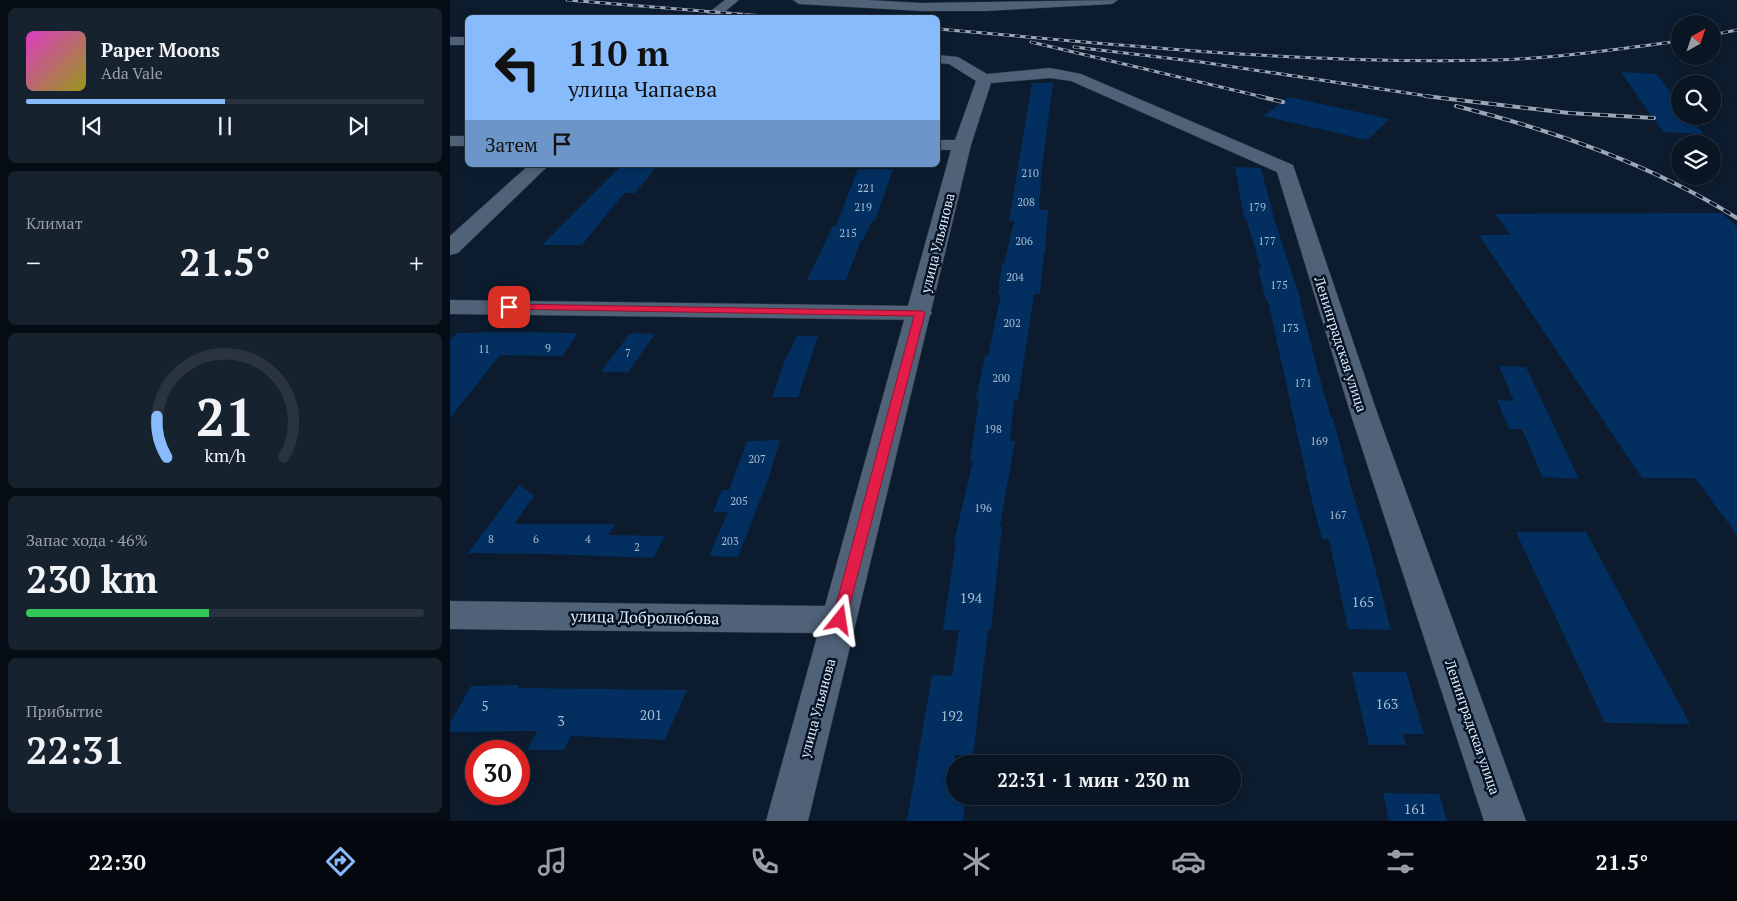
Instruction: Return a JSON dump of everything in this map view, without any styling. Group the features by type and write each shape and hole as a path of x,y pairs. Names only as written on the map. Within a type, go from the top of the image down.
{"street":[{"path":"712,15 733,0"},
{"path":"799,0 921,7 985,7 1112,0"},
{"path":"450,41 465,41"},
{"path":"945,60 984,79"},
{"name":"Ленинградская улица","path":"984,79 1050,73 1075,77 1286,169 1364,416 1505,821"},
{"name":"улица Ульянова","path":"787,821 920,313 950,145 984,79"},
{"path":"450,141 465,141"},
{"path":"450,248 538,167"},
{"path":"450,307 920,313"},
{"name":"улица Добролюбова","path":"450,615 840,620"}],"building":[{"path":"1621,72 1656,74 1671,93 1671,125 1696,125 1704,134 1663,132"},
{"path":"1032,83 1053,83 1042,166 1039,210 1048,210 1045,253 1040,294 1034,294 1018,400 1014,400 1010,441 1015,441 1000,526 1002,526 991,630 988,630 973,755 946,755 946,805 965,805 963,821 907,821 932,675 952,676 959,630 943,630 956,542 954,542 973,460 970,460 979,399 976,399 985,356 988,356 1001,294 998,294 1002,264 1004,264 1014,221 1009,221"},
{"path":"1289,97 1390,119 1367,140 1263,116"},
{"path":"620,167 656,167 635,193 624,193 582,245 542,245"},
{"path":"1235,167 1261,168 1274,218 1301,301 1318,372 1369,545 1391,630 1348,629 1329,539 1322,539 1312,501 1268,301 1266,301 1258,269 1261,269 1246,218 1244,218"},
{"path":"858,169 893,169 875,221 872,221 863,240 861,240 846,280 807,280 833,226 836,226"},
{"path":"1722,213 1737,227 1737,535 1695,478 1642,478 1479,235 1510,235 1495,214"},
{"path":"457,333 578,333 562,356 500,355 450,418 450,340"},
{"path":"630,333 655,334 628,372 601,372"},
{"path":"797,336 818,336 798,397 772,397 786,358"},
{"path":"1499,366 1526,367 1579,479 1542,477 1522,429 1509,429 1497,400 1514,401"},
{"path":"780,440 769,477 738,557 709,556 728,512 713,512 722,490 729,490 747,441"},
{"path":"519,485 534,496 514,524 615,524 608,535 665,536 653,558 468,553"},
{"path":"1516,532 1586,532 1690,724 1605,723"},
{"path":"1352,672 1406,672 1424,734 1403,734 1406,745 1369,745"},
{"path":"519,685 518,688 687,690 665,740 571,736 564,750 530,750 530,744 537,731 450,732 450,723 471,686"},
{"path":"1383,793 1439,794 1447,821 1389,821"}],"railway":[{"path":"567,0 750,15"},
{"path":"940,29 1147,47 1356,60 1496,60 1588,53 1671,42"},
{"path":"1721,33 1737,30"},
{"path":"1031,42 1263,97"},
{"path":"1074,47 1201,62 1434,97"},
{"path":"1258,96 1283,102"},
{"path":"1425,96 1569,113 1654,118"},
{"path":"1456,106 1529,126 1601,151 1670,181 1737,218"}],"route":[{"path":"509,307 920,313 840,620"}]}
